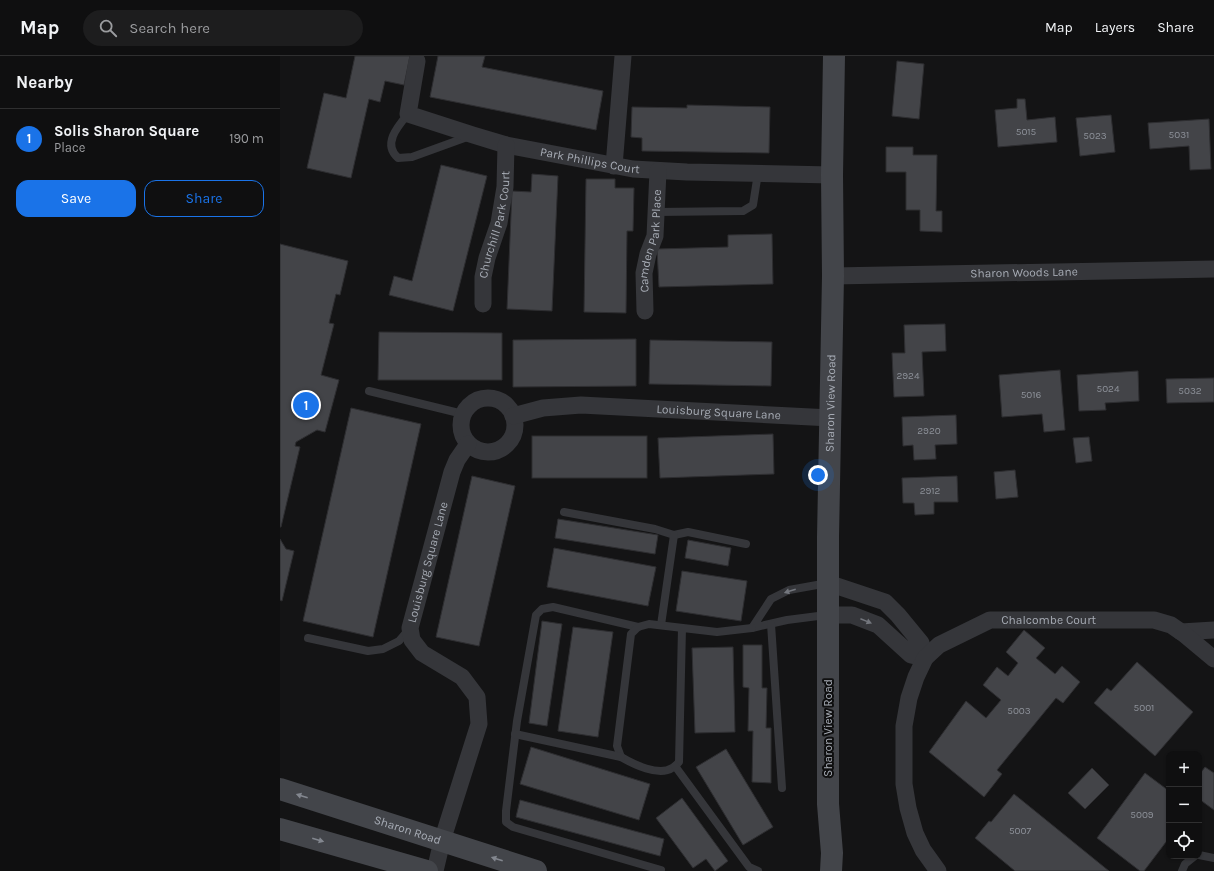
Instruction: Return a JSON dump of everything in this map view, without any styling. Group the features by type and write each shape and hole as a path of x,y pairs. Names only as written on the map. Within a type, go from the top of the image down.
{"street":[{"path":"614,166 623,56"},
{"name":"Sharon View Road","path":"831,871 832,852 828,804 828,583 833,276 832,174 834,56"},
{"path":"408,114 417,61"},
{"name":"Park Phillips Court","path":"408,114 506,144 633,169 687,172 832,174"},
{"name":"Churchill Park Court","path":"483,304 483,277 487,258 498,223 505,187 506,144"},
{"name":"Camden Park Place","path":"646,311 644,272 648,254 655,236 658,171"},
{"name":"Sharon Woods Lane","path":"833,276 1214,269"},
{"path":"489,399 499,401 507,407 513,416 514,427 512,437 506,445 497,451 486,452 476,450 468,444 462,435 461,424 463,414 469,406 478,400 489,399"},
{"name":"Louisburg Square Lane","path":"513,416 543,408 581,405 831,418"},
{"name":"Louisburg Square Lane","path":"435,871 442,841 479,724 477,697 462,677 422,653 412,640 410,628 452,472 457,460 468,444"},
{"path":"828,583 885,602 921,643 925,658 911,655 878,625 852,615 828,615"},
{"name":"Chalcombe Court","path":"938,871 923,850 915,832 908,808 904,784 904,726 916,678 925,658 940,645 990,620 1154,620 1171,625 1214,660"},
{"path":"1181,632 1214,630"},
{"name":"Sharon Road","path":"280,789 536,871"},
{"path":"817,871 820,826 824,811 828,804"},
{"path":"280,829 426,871"}],"lane":[{"path":"408,114 393,134 393,154 398,158 412,157 473,135"},
{"path":"657,212 743,211 753,205 758,173"},
{"path":"369,391 463,414"},
{"path":"564,512 655,529 674,535 688,532 746,544"},
{"path":"661,625 674,535"},
{"path":"752,628 771,599 789,590 828,583"},
{"path":"661,870 513,827 506,822 515,734 536,614 542,608 553,607 638,627 649,624 717,632 752,628 787,620 828,615"},
{"path":"771,624 782,788"},
{"path":"621,757 617,746 631,634 638,627"},
{"path":"308,638 368,651 383,649 399,641 410,628"},
{"path":"515,734 621,757 634,764 659,772 672,769 679,762 682,628"},
{"path":"675,766 749,867 758,871"},
{"path":"1202,856 1214,858"},
{"path":"1182,871 1185,864 1191,859"}],"building":[{"path":"355,56 410,56 404,85 385,81 380,102 369,99 351,178 307,168 324,93 346,98"},
{"path":"438,56 485,56 482,67 603,91 596,130 430,97"},
{"path":"897,61 924,64 919,119 892,116"},
{"path":"1017,99 1025,99 1027,120 1055,117 1057,142 998,147 995,110 1017,108"},
{"path":"687,105 770,107 769,153 642,151 642,138 631,137 632,107 687,108"},
{"path":"1111,115 1115,152 1080,156 1076,118"},
{"path":"1209,119 1211,169 1190,170 1189,146 1150,149 1148,123"},
{"path":"886,147 913,147 913,155 937,155 936,211 942,211 942,232 920,231 920,210 906,210 906,172 886,172"},
{"path":"441,165 487,176 453,311 389,295 394,276 412,281"},
{"path":"532,174 558,176 552,311 507,309 512,191 531,192"},
{"path":"586,179 615,179 615,188 634,188 633,231 627,231 626,313 584,312"},
{"path":"772,234 773,284 659,287 657,249 728,247 728,235"},
{"path":"280,244 348,261 340,295 336,294 329,323 334,324 321,375 339,380 325,432 317,430 296,442 295,446 300,447 281,527 280,527"},
{"path":"945,324 946,351 922,352 924,396 894,397 892,353 905,353 904,325"},
{"path":"379,332 502,333 502,380 378,380"},
{"path":"636,339 636,386 513,387 513,340"},
{"path":"650,340 772,342 771,386 649,384"},
{"path":"1060,370 1065,430 1044,432 1042,414 1002,417 999,375"},
{"path":"1138,371 1139,401 1105,403 1106,410 1079,411 1077,375"},
{"path":"1214,378 1214,402 1167,403 1166,379"},
{"path":"351,408 421,424 373,637 303,621"},
{"path":"956,415 957,444 935,445 936,459 914,460 913,445 903,446 902,417"},
{"path":"773,434 774,474 660,478 658,438"},
{"path":"532,436 647,436 647,478 532,478"},
{"path":"1089,437 1092,461 1076,463 1073,438"},
{"path":"1015,470 1018,497 996,499 994,472"},
{"path":"472,476 515,486 479,646 436,637"},
{"path":"957,476 958,502 934,502 934,514 915,515 914,503 903,503 902,478"},
{"path":"558,519 658,535 655,554 555,538"},
{"path":"280,539 286,549 294,551 282,601 280,600"},
{"path":"688,540 731,548 728,566 685,558"},
{"path":"554,548 656,567 648,606 547,587"},
{"path":"682,571 747,581 741,621 676,611"},
{"path":"542,621 562,624 547,726 529,723"},
{"path":"573,627 613,632 598,737 558,731"},
{"path":"1024,630 1045,648 1036,658 1055,674 1062,666 1080,682 1063,703 1056,698 997,770 1002,774 984,797 929,752 966,701 986,718 1001,700 983,685 997,667 1008,676 1018,663 1006,652"},
{"path":"743,645 762,645 762,688 767,688 766,728 771,728 771,783 752,782 753,731 748,731 749,688 743,687"},
{"path":"733,647 735,732 695,733 692,648"},
{"path":"1137,662 1193,712 1155,756 1094,703 1107,688 1111,691"},
{"path":"531,747 650,784 639,820 520,784"},
{"path":"726,749 773,827 743,845 696,767"},
{"path":"1205,767 1214,773 1214,810 1202,801 1202,771"},
{"path":"1092,768 1109,785 1085,809 1068,793"},
{"path":"1145,773 1166,789 1166,842 1144,871 1140,871 1097,838"},
{"path":"1014,794 1109,871 1015,871 975,838 989,821 991,822"},
{"path":"682,798 728,861 715,871 706,859 693,868 656,818"},
{"path":"520,800 664,839 660,856 516,817"}],"place":[{"name":"Solis Sharon Square","path":"306,405"}]}
